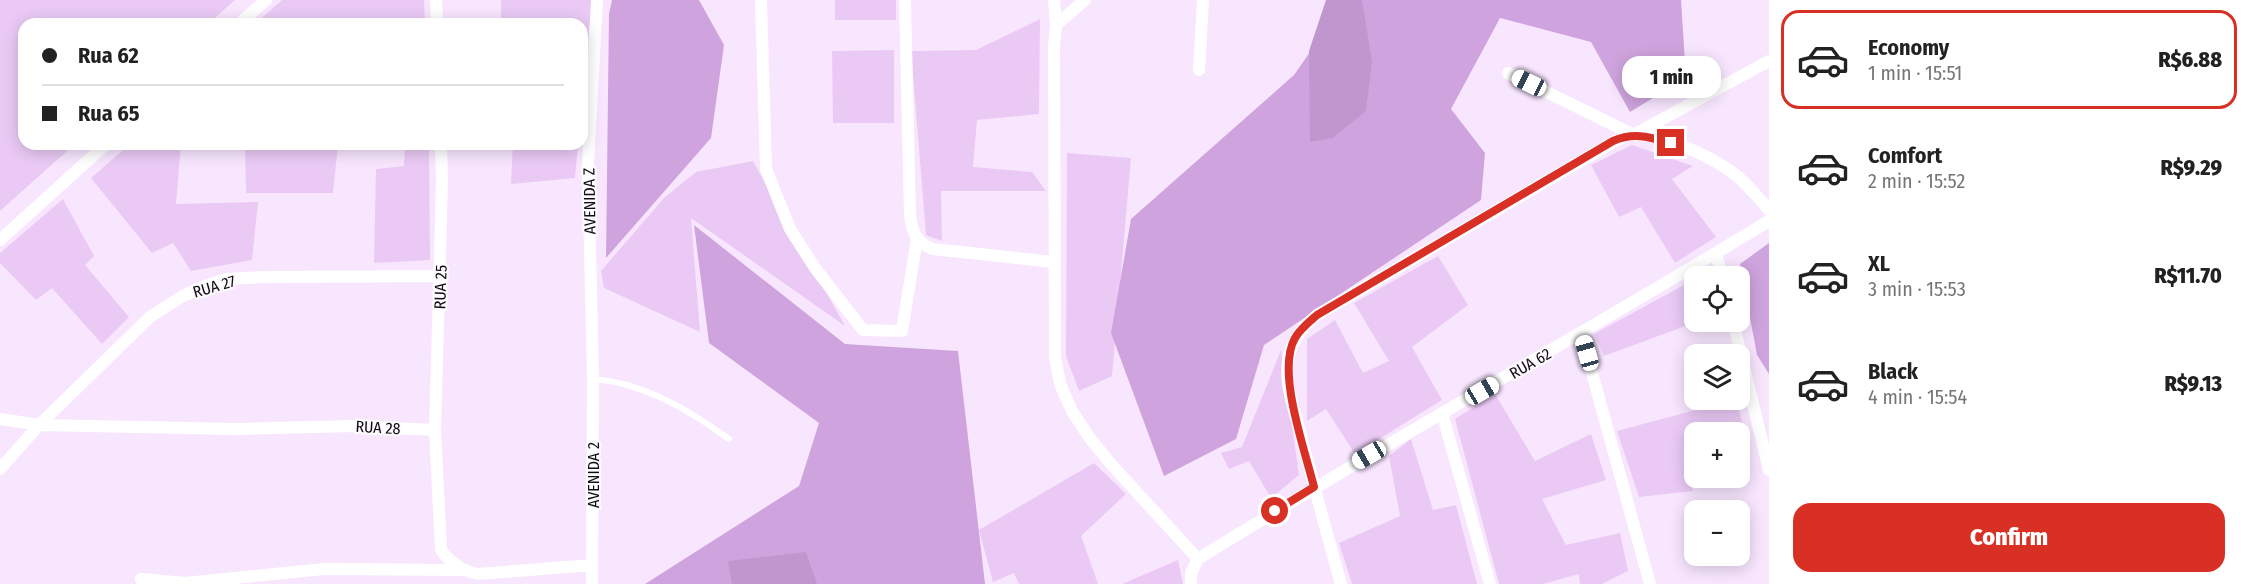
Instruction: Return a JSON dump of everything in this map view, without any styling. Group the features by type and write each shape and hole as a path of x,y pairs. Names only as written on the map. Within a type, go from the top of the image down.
{"street":[{"path":"246,18 266,0"},
{"path":"436,0 437,18"},
{"name":"AVENIDA Z","path":"593,372 588,164 597,0"},
{"path":"760,0 766,170 790,229 815,267 863,330 902,331 917,239"},
{"path":"905,0 912,232 924,245 946,251 1054,262"},
{"path":"1054,0 1056,25 1055,357 1060,384 1072,411 1110,463 1198,559 1191,573 1191,584"},
{"path":"1056,25 1085,0"},
{"path":"1199,70 1203,0"},
{"path":"1341,584 1293,405 1287,366 1294,339 1304,326 1317,315 1613,141 1634,135 1769,61"},
{"path":"1508,73 1634,135 1645,135 1709,158 1731,171 1769,210"},
{"path":"0,240 99,150"},
{"name":"RUA 25","path":"435,430 441,150"},
{"name":"RUA 62","path":"1198,559 1314,487 1581,333 1769,221"},
{"path":"1716,253 1719,266"},
{"name":"RUA 27","path":"0,469 39,425 150,317 200,288 226,279 265,277 440,276"},
{"path":"1736,332 1769,470"},
{"path":"1581,333 1650,584"},
{"name":"AVENIDA 2","path":"592,584 593,372"},
{"path":"1442,413 1490,584"},
{"name":"RUA 28","path":"0,419 39,425 235,429 354,426 435,430"},
{"path":"435,430 441,550 450,562 462,570"},
{"path":"141,579 184,583 324,569 462,570 478,574 592,565"}],"lane":[{"path":"593,372 633,386 702,419 729,439"}],"shaded area":[{"path":"0,0 235,0 215,18 18,18 18,150 68,150 0,211"},
{"path":"282,0 424,0 425,18 262,18"},
{"path":"501,0 592,0 588,42 588,18 501,18"},
{"path":"612,0 699,0 724,45 711,138 606,258 609,14"},
{"path":"835,0 896,0 896,20 835,20"},
{"path":"1326,0 1362,0 1372,62 1366,111 1333,138 1310,142 1309,51"},
{"path":"1346,0 1681,0 1686,78 1630,112 1591,42 1500,18 1451,109 1485,153 1481,200 1264,345 1236,439 1164,476 1111,333 1131,219 1294,75"},
{"path":"1040,19 1039,114 977,120 973,167 1032,172 1046,191 941,191 942,241 926,235 911,51 976,50"},
{"path":"894,50 894,123 833,123 832,51"},
{"path":"1632,145 1693,166 1672,179 1716,237 1675,263 1641,207 1619,217 1591,165"},
{"path":"123,150 180,150 176,204 258,202 252,260 191,271 173,243 152,253 91,178"},
{"path":"245,150 337,150 333,193 246,193"},
{"path":"405,150 429,150 430,260 374,263 376,169 404,166"},
{"path":"513,150 577,150 575,178 511,184"},
{"path":"1067,153 1131,158 1112,376 1079,391 1066,356"},
{"path":"753,161 845,326 691,218 700,332 604,288 601,271 664,198 696,172"},
{"path":"63,199 94,256 85,265 129,317 102,344 52,288 36,300 0,263 0,253"},
{"path":"694,225 845,344 958,351 985,584 645,584 799,486 819,423 709,343"},
{"path":"1769,243 1769,374 1757,355 1750,318 1750,266 1740,266"},
{"path":"1438,256 1468,305 1412,347 1442,400 1355,454 1326,409 1307,421 1307,339 1335,320 1363,373 1389,361 1354,303"},
{"path":"1684,285 1684,327 1604,356 1594,334"},
{"path":"1281,350 1299,475 1271,498 1249,461 1229,469 1221,453 1242,447"},
{"path":"1495,394 1535,461 1591,434 1606,480 1542,499 1566,545 1620,533 1628,571 1602,584 1580,584 1579,574 1543,584 1499,584 1455,419"},
{"path":"1695,410 1739,410 1742,422 1684,422 1684,488 1692,488 1693,491 1639,497 1617,431"},
{"path":"1411,439 1433,510 1456,505 1477,584 1352,584 1339,543 1400,516 1389,456"},
{"path":"1094,463 1126,494 1081,536 1098,584 1019,584 1014,573 993,582 979,530"},
{"path":"806,552 817,584 732,584 728,561"},
{"path":"1178,560 1183,584 1122,584"}],"route":[{"path":"1275,511 1314,487 1293,405 1287,366 1294,339 1304,326 1317,315 1613,141 1624,136 1645,135 1671,143"}]}
